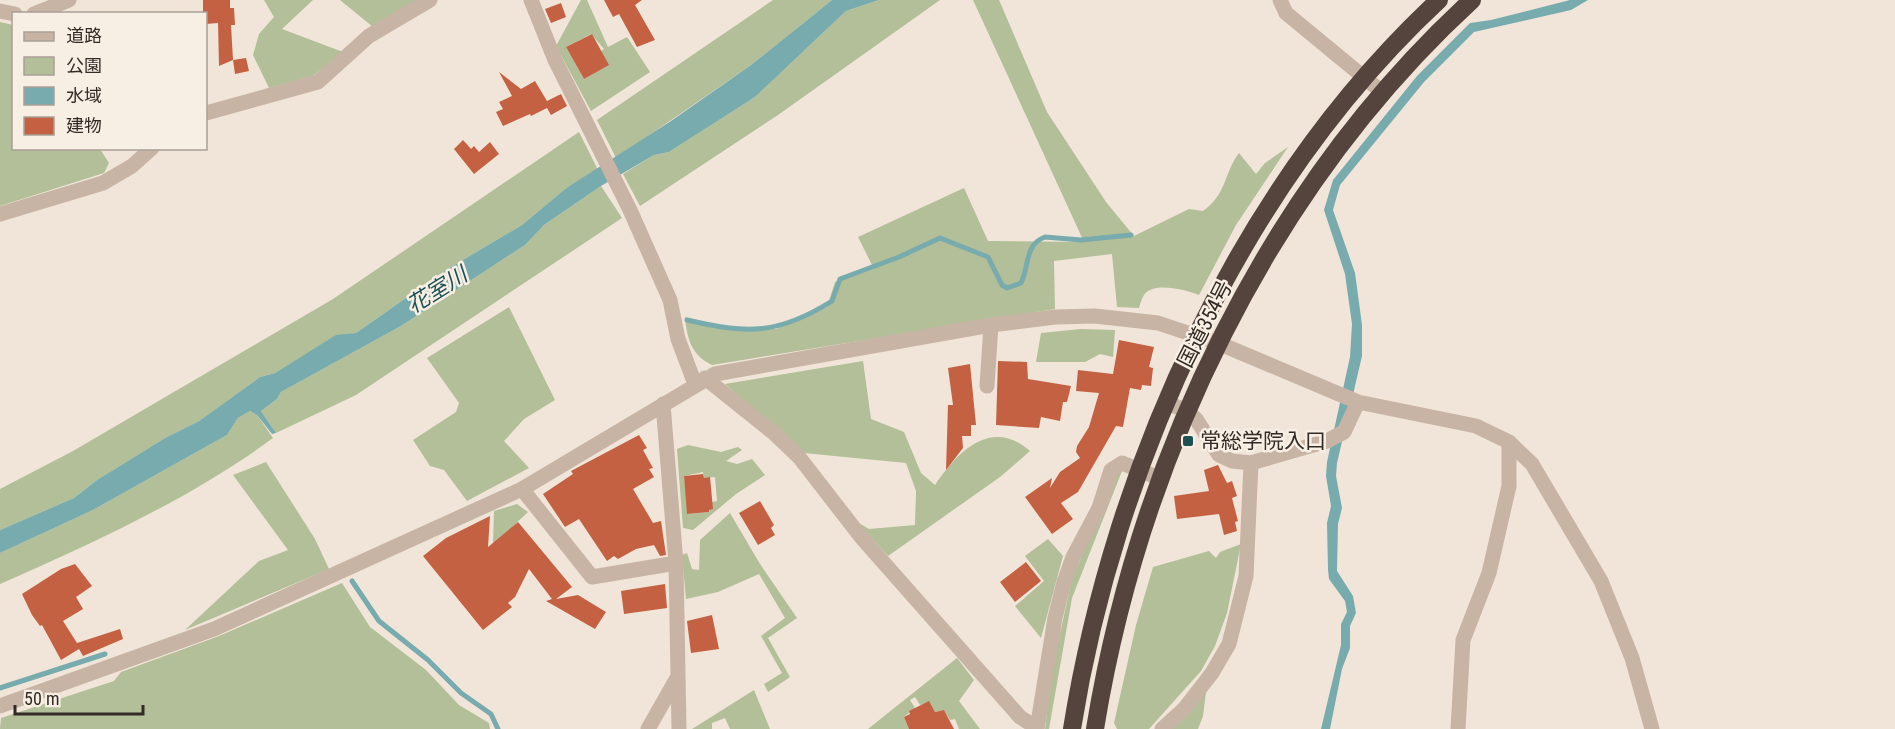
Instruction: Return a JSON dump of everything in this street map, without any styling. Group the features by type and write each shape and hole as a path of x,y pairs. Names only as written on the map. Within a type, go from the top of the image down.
{"highway":[{"name":"国道354号","path":"1072,729 1083,661 1107,563 1165,402 1197,336 1256,231 1285,185 1365,78 1440,0"},
{"name":"国道354号","path":"1095,729 1105,667 1129,571 1159,478 1218,343 1274,245 1305,197 1383,93 1450,20 1472,0"}],"street":[{"path":"39,12 69,0"},
{"path":"207,113 318,82 369,36 430,0"},
{"path":"531,0 555,60 630,210 670,300 678,339 700,381 775,434 799,457 861,537 1020,717 1037,729 1055,618 1073,557 1099,508 1110,470 1122,463 1159,478"},
{"path":"1280,0 1286,13 1383,93"},
{"path":"0,214 103,183 132,166 150,150"},
{"path":"0,706 214,629 522,489 700,381 765,364 991,325 1055,317 1095,316 1158,323 1218,343 1358,402 1476,426 1509,442 1532,464 1601,581 1632,658 1652,729"},
{"path":"987,386 991,325"},
{"path":"1165,402 1187,411 1203,428 1219,455 1232,461 1251,463 1327,441 1344,432 1358,402"},
{"path":"663,404 676,563 679,729"},
{"path":"1458,729 1463,640 1489,573 1509,486 1509,442"},
{"path":"1162,729 1198,691 1229,644 1246,576 1251,463"},
{"path":"522,489 592,577 676,563"},
{"path":"648,729 677,678"}],"green space":[{"path":"264,0 313,0 282,29 343,52 313,76 269,88 253,55 259,34 274,17"},
{"path":"340,0 417,0 373,27"},
{"path":"581,0 587,0 608,47 627,37 650,72 591,111 556,46","holes":["591,34 604,49 601,51 608,65 584,79 566,47"]},
{"path":"773,0 832,0 751,65 616,158 597,120"},
{"path":"879,0 940,0 778,115 640,206 623,174 654,155 669,152 755,97 846,11"},
{"path":"973,0 999,0 1047,112 1106,202 1134,236 1189,209 1203,211 1211,205 1221,191 1239,153 1256,174 1265,163 1288,147 1236,225 1199,295 1170,288 1155,288 1144,295 1139,308 1117,307 1112,254 1054,261 1055,309 712,365 705,361 691,345 685,317 734,330 776,329 827,307 835,282 874,269 858,237 964,188 988,241 1084,242"},
{"path":"0,22 12,25 12,150 101,150 109,163 104,173 0,206"},
{"path":"579,132 598,170 565,189 522,225 446,270 356,333 336,336 275,373 260,377 199,421 165,438 97,480 74,498 0,530 0,489 73,451 333,299"},
{"path":"601,186 622,218 356,395 276,433 261,411 277,399 281,392 401,326 525,245 544,225"},
{"path":"509,307 555,400 524,419 504,441 529,468 467,501 444,470 430,466 413,440 456,412 459,403 427,358"},
{"path":"1081,329 1115,330 1113,357 1100,354 1085,362 1036,362 1041,333"},
{"path":"863,361 871,419 904,432 921,473 935,485 954,461 977,442 1002,437 1016,441 1030,451 1000,477 888,556 857,522 869,529 915,525 916,491 906,463 804,453 725,384"},
{"path":"250,411 257,415 273,438 175,500 105,536 0,584 0,553 93,510 227,435 238,418"},
{"path":"688,445 721,452 738,447 742,450 726,461 737,464 752,459 765,475 736,494 693,530 683,528 677,449","holes":["703,472 704,478 715,477 717,501 712,502 709,512 688,514 684,476"]},
{"path":"266,462 315,539 329,569 185,630 259,561 288,550 233,475"},
{"path":"1122,471 1072,598 1049,729 1045,729 1052,670 1072,579 1116,474"},
{"path":"517,504 528,512 512,527 516,533 493,544 494,511"},
{"path":"730,513 760,564 797,618 768,638 790,677 768,692 764,684 782,673 761,636 785,618 759,574 718,592 686,599 682,555 687,553 692,569 699,570 700,540"},
{"path":"1048,539 1063,556 1041,638 1015,606 1044,581 1025,556"},
{"path":"1241,544 1227,613 1215,646 1201,671 1149,729 1117,729 1114,723 1136,625 1153,567 1209,551 1216,558 1220,552"},
{"path":"342,583 370,627 426,670 459,705 489,723 490,729 0,729 1,718 114,681 121,672 219,636"},
{"path":"957,658 974,680 959,701 980,729 959,729 955,719 950,720 944,710 935,712 929,702 920,705 915,697 910,700 915,708 904,717 909,729 868,729"},
{"path":"754,690 770,729 730,729 725,718 712,723 712,729 692,729"},
{"path":"1206,692 1203,716 1198,729 1172,729"}],"water":[{"name":"花室川","path":"832,0 879,0 846,11 755,97 669,152 654,155 601,186 544,225 525,245 401,326 281,392 277,399 261,411 276,433 272,434 257,415 250,411 238,418 227,435 93,510 0,553 0,530 74,498 97,480 165,438 199,421 260,377 275,373 336,335 356,333 446,270 522,225 565,189 671,121 751,65"},
{"path":"1570,0 1588,0 1571,10 1474,32 1424,82 1340,185 1333,210 1355,273 1362,325 1362,356 1337,463 1336,476 1342,508 1338,524 1337,571 1353,596 1356,613 1350,626 1350,648 1342,669 1330,729 1321,729 1341,645 1341,624 1347,612 1345,601 1329,579 1328,570 1327,523 1331,506 1326,476 1327,462 1350,357 1352,324 1345,274 1324,210 1333,180 1417,76 1470,23"}],"building":[{"path":"203,0 230,0 230,8 234,8 235,25 231,25 233,60 219,66 218,23 207,24 207,12 203,12"},
{"path":"604,0 642,0 635,5 655,40 637,47 619,14 613,17"},
{"path":"561,3 566,17 551,23 545,9"},
{"path":"592,34 609,65 584,79 566,47"},
{"path":"246,58 249,71 235,74 233,60"},
{"path":"499,72 521,89 535,81 547,101 561,94 567,106 551,115 547,108 503,126 496,112 503,109 499,102 512,96"},
{"path":"463,140 471,149 474,146 479,152 490,142 499,154 474,174 454,149"},
{"path":"1119,340 1154,347 1149,367 1153,368 1151,386 1142,385 1141,390 1130,388 1123,427 1116,426 1078,492 1061,503 1073,519 1052,534 1025,497 1052,478 1050,488 1060,472 1080,458 1076,452 1077,446 1089,427 1099,393 1076,391 1078,370 1113,374"},
{"path":"998,361 1027,362 1028,379 1071,386 1067,402 1063,402 1060,421 1041,417 1039,428 996,425"},
{"path":"970,364 976,425 971,425 971,436 962,436 963,448 946,470 948,405 953,405 948,368"},
{"path":"639,435 647,448 643,450 653,468 649,469 654,477 633,489 653,523 661,521 666,555 660,556 654,545 636,549 618,559 614,556 607,561 579,519 565,527 543,494 573,474 571,471"},
{"path":"1218,465 1227,483 1232,481 1237,496 1232,498 1238,521 1235,522 1237,531 1224,535 1219,514 1177,519 1174,496 1209,491 1204,470"},
{"path":"703,474 704,478 710,477 713,509 709,512 687,514 684,476"},
{"path":"760,501 774,525 771,528 775,535 758,545 739,513"},
{"path":"490,516 488,547 518,522 572,587 556,599 578,595 606,612 595,629 546,601 552,599 529,569 515,597 508,603 512,607 483,630 423,556 446,538"},
{"path":"1026,562 1041,581 1015,602 1000,582"},
{"path":"75,564 92,586 76,597 83,609 63,621 77,643 120,629 123,639 83,656 79,649 61,660 42,625 40,626 32,615 22,594 61,569"},
{"path":"665,584 667,608 624,614 621,591"},
{"path":"712,615 719,649 691,653 687,621"},
{"path":"929,701 935,712 944,710 954,729 909,729 904,717 910,714 909,711"}],"waterway":[{"path":"687,320 727,328 762,329 778,326 813,312 832,301 840,279 899,257 940,238 988,257 1002,285 1007,288 1021,283 1031,250 1038,241 1045,237 1081,240 1131,235"},
{"path":"352,581 379,621 428,660 461,693 491,714 498,729"},
{"path":"0,688 105,654"}],"place":[{"name":"常総学院入口","path":"1188,441"}]}
